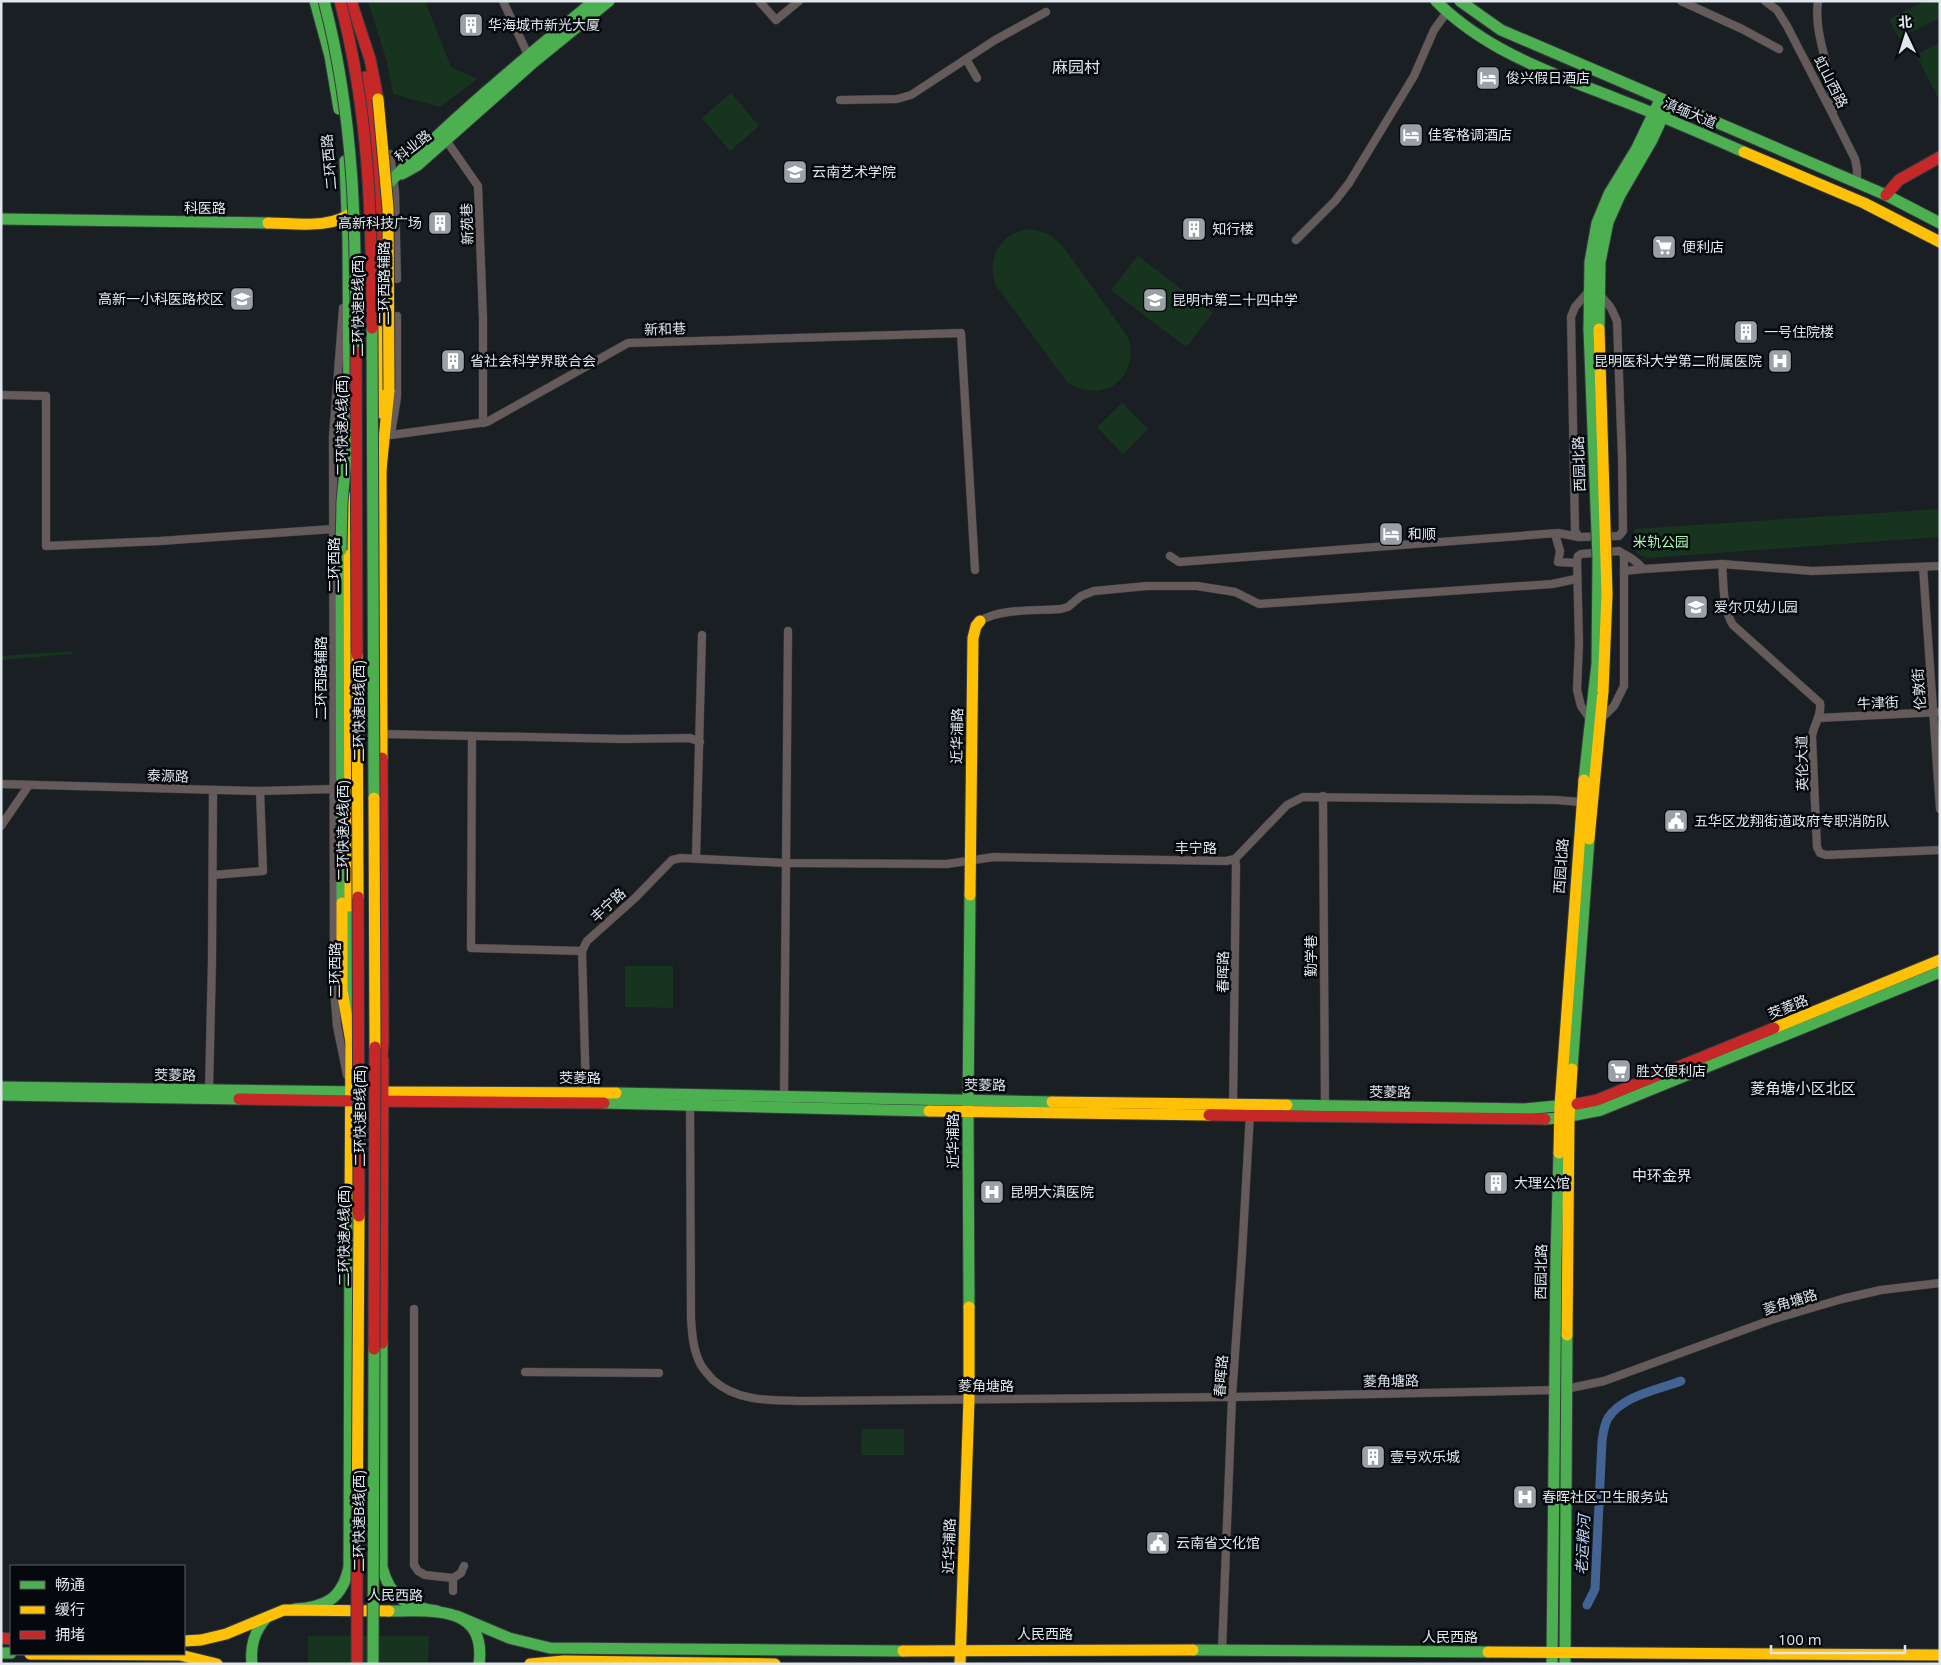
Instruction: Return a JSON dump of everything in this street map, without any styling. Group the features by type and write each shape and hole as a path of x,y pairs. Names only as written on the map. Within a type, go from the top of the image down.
{"main road":[{"name":"二环西路","path":"316,1 330,56 338,102 348,216 351,1042"},
{"name":"二环快速A线(西)","path":"324,1 339,62 350,136 356,216 359,1132 357,1664"},
{"name":"二环快速B线(西)","path":"340,1 353,51 362,99 370,173 372,239 375,1085 373,1664"},
{"path":"350,1 370,98 379,193 382,734 382,1042 379,1097 382,1567 386,1583 395,1596 408,1605 424,1610 437,1611"},
{"path":"350,1 372,69 382,132 388,223 389,390 381,469"},
{"name":"科业路","path":"394,179 412,159 528,55 594,1"},
{"name":"科业路","path":"394,179 418,166 534,62 609,1"},
{"name":"滇缅大道","path":"1436,1 1485,42 1529,64 1658,115 1864,203 1940,242"},
{"name":"滇缅大道","path":"1460,1 1501,30 1664,102 1886,195 1940,223"},
{"name":"西园北路","path":"1565,1658 1561,1389 1556,1258 1581,802 1599,691 1593,292 1600,255 1612,210 1647,150 1664,102"},
{"path":"1886,195 1899,180 1940,157"},
{"name":"科医路","path":"1,219 188,223 327,223 348,216 379,193 394,179"},
{"path":"295,1609 309,1608 325,1603 337,1595 346,1582 349,1567 355,1096 351,1042 343,999 342,516 357,340"},
{"name":"近华浦路","path":"960,1664 969,1399 968,1105 973,638 980,621"},
{"name":"西园北路","path":"1565,1112 1591,804 1595,719"},
{"name":"茭菱路","path":"1565,1112 1940,960"},
{"name":"茭菱路","path":"379,1097 586,1093 690,1100 784,1096 1233,1116 1250,1111 1325,1111 1525,1120 1565,1112 1601,1110 1939,974"},
{"name":"茭菱路","path":"1,1087 209,1090 379,1097 968,1105 1234,1104 1250,1111"},
{"name":"茭菱路","path":"1,1095 355,1096"},
{"path":"355,1096 367,1132 379,1097"},
{"name":"西园北路","path":"1552,1658 1561,1389"},
{"path":"350,1494 354,1504 364,1509 376,1506 382,1494"},
{"name":"人民西路","path":"185,1641 201,1640 226,1634 275,1613 295,1609 437,1611 457,1616 514,1640 556,1649 803,1651 961,1649 1222,1650 1552,1658 1940,1655"},
{"path":"252,1664 251,1647 256,1631 267,1618 275,1613"},
{"name":"人民西路","path":"457,1616 465,1620 476,1634 480,1650 479,1664"},
{"path":"105,1655 180,1656 217,1664"},
{"path":"530,1664 564,1661 775,1664"}],"street":[{"path":"503,1 528,55"},
{"path":"759,1 776,20 800,1"},
{"path":"1682,1 1742,29 1778,49"},
{"name":"虹山西路","path":"1765,1 1777,10 1787,26 1833,115 1854,159 1857,169 1857,183"},
{"path":"1818,1 1816,13 1831,84 1833,115"},
{"path":"840,100 896,99 911,95 995,40 1046,12"},
{"path":"1296,240 1349,183 1414,76 1434,30 1447,12"},
{"path":"966,59 977,78"},
{"name":"二环西路辅路","path":"370,98 388,143 394,179 397,264 397,390 391,435 381,469"},
{"name":"新苑巷","path":"446,140 478,186 483,318 483,423"},
{"name":"二环西路辅路","path":"349,264 334,411 335,998 340,1044 355,1096"},
{"path":"1170,556 1179,562 1555,534 1579,537 1620,536 1623,532 1622,457 1617,321 1611,308 1593,292 1575,307 1571,317 1575,531 1579,537"},
{"name":"新和巷","path":"391,435 483,423 628,343 962,333 975,570"},
{"path":"1,395 46,396 46,546 160,541 333,529"},
{"path":"1555,534 1560,551 1558,562 1576,562"},
{"path":"1624,556 1624,686 1614,706 1595,719 1581,706 1577,690 1579,643 1576,562 1581,554 1619,551 1624,556 1631,557 1643,568"},
{"path":"1624,571 1643,568 1722,564 1812,571 1940,566"},
{"name":"英伦大道","path":"1722,564 1726,609 1733,625 1820,703 1821,709 1812,737 1817,847 1820,853 1826,855 1940,850"},
{"name":"伦敦街","path":"1923,567 1937,712 1940,809"},
{"path":"980,621 988,616 1000,613 1061,609 1068,607 1082,596 1094,591 1146,586 1197,586 1234,592 1259,604 1552,584 1576,578"},
{"path":"784,1096 788,631"},
{"path":"696,858 702,635"},
{"name":"牛津街","path":"1818,718 1937,712"},
{"path":"382,734 690,738 700,742"},
{"path":"472,736 471,948 582,951 586,1093"},
{"name":"泰源路","path":"1,784 260,791 334,789"},
{"path":"1,826 29,784"},
{"path":"209,1090 213,790"},
{"path":"212,875 263,872 260,791"},
{"name":"勤学巷","path":"1323,796 1325,1111"},
{"name":"丰宁路","path":"582,951 587,941 635,898 672,860 696,858 786,863 947,864 994,857 1226,861 1235,859 1287,805 1303,797 1556,800 1581,802"},
{"name":"春晖路","path":"1233,1116 1235,859"},
{"name":"菱角塘路","path":"690,1100 691,1319 695,1349 699,1362 706,1372 722,1387 753,1399 806,1401 1232,1397 1561,1389 1604,1380 1771,1320 1842,1299 1881,1290 1940,1283"},
{"name":"春晖路","path":"1222,1650 1232,1397 1250,1111"},
{"path":"414,1308 414,1565 418,1571 425,1575 453,1578 461,1573 464,1566"},
{"path":"525,1372 659,1373"},
{"path":"453,1578 453,1591"}],"green space":[{"path":"368,1 425,1 451,67 477,79 440,107 393,94 387,62"},
{"path":"1926,1 1940,1 1940,18 1899,38 1889,19"},
{"path":"1940,43 1940,101 1916,55"},
{"path":"731,93 759,126 730,151 702,118"},
{"path":"1032,229 1049,234 1062,245 1128,337 1131,352 1129,365 1124,376 1116,384 1105,389 1093,391 1080,389 1067,382 995,284 993,263 999,246 1013,234"},
{"path":"1138,256 1213,313 1186,347 1111,290"},
{"path":"1122,403 1148,429 1123,454 1097,427"},
{"name":"米轨公园","path":"1940,509 1940,537 1647,558 1636,553 1634,529"},
{"path":"71,651 72,654 1,660 1,656"},
{"path":"625,966 673,966 673,1008 625,1007"},
{"path":"862,1429 904,1429 904,1455 861,1455"},
{"path":"308,1636 429,1636 428,1664 308,1664"}],"waterway":[{"name":"老运粮河","path":"1587,1605 1595,1589 1602,1441 1608,1418 1614,1410 1631,1399 1681,1381"}],"traffic: fast":[{"path":"315,1 330,56 339,109"},
{"path":"324,1 342,88 352,175 356,352"},
{"path":"383,189 460,115 594,1"},
{"path":"402,174 418,165 534,62 609,1"},
{"path":"1436,1 1477,34 1522,60 1744,152"},
{"path":"1460,1 1501,30 1886,195 1940,223"},
{"path":"1589,329 1590,262 1597,223 1609,194 1637,148 1660,100"},
{"path":"1599,329 1600,262 1608,222 1620,195 1652,140 1669,103"},
{"path":"345,161 348,240 349,436"},
{"path":"1,219 268,223"},
{"path":"372,328 374,798"},
{"path":"1589,329 1598,558 1597,664 1594,690"},
{"path":"341,550 342,502 349,428"},
{"path":"341,550 342,903"},
{"path":"1584,780 1594,690"},
{"path":"1572,1069 1589,839"},
{"path":"969,1307 970,895"},
{"path":"350,906 350,1013"},
{"path":"1545,1119 1601,1110 1940,972"},
{"path":"1,1087 359,1092"},
{"path":"616,1093 1052,1102"},
{"path":"1,1095 239,1099"},
{"path":"604,1103 929,1111"},
{"path":"1287,1105 1524,1109 1577,1104"},
{"path":"1552,1664 1556,1258 1559,1153"},
{"path":"295,1609 316,1606 331,1599 342,1587 349,1567 350,1211"},
{"path":"1565,1664 1567,1335"},
{"path":"382,1343 382,1567 385,1578 401,1599 417,1607 437,1611"},
{"path":"373,1664 374,1349"},
{"path":"389,1611 438,1612 452,1615 465,1621 474,1630 479,1644 479,1664"},
{"path":"457,1616 509,1638 550,1648 903,1651"},
{"path":"252,1664 254,1640 258,1629 266,1618"},
{"path":"1193,1650 1488,1652"},
{"path":"1,1653 10,1653"}],"traffic: slow":[{"path":"378,99 388,208 389,390"},
{"path":"1744,152 1864,203 1940,242"},
{"path":"268,223 324,223 335,221 354,211"},
{"path":"381,413 382,321"},
{"path":"1599,329 1607,594 1603,691"},
{"path":"381,469 389,390"},
{"path":"381,461 382,758"},
{"path":"349,498 350,906"},
{"path":"970,895 973,638 976,626 980,621"},
{"path":"357,655 358,897"},
{"path":"1589,839 1603,691"},
{"path":"1559,1153 1560,1106 1584,780"},
{"path":"374,798 375,1047"},
{"path":"342,903 342,990 351,1042"},
{"path":"1774,1028 1940,960"},
{"path":"350,1211 351,1042"},
{"path":"1567,1335 1569,1117 1572,1069"},
{"path":"375,1092 616,1093"},
{"path":"1052,1102 1287,1105"},
{"path":"929,1111 1209,1115"},
{"path":"357,1550 359,1216"},
{"path":"960,1664 969,1399 969,1307"},
{"path":"185,1641 201,1640 226,1634 284,1610 389,1611"},
{"path":"903,1651 1193,1650"},
{"path":"1488,1652 1940,1655"},
{"path":"180,1655 217,1664"},
{"path":"530,1664 564,1661 775,1664"}],"traffic: jam":[{"path":"340,1 357,82 367,163 370,204 372,328"},
{"path":"351,1 370,59 378,99"},
{"path":"366,77 379,199 382,321"},
{"path":"1886,195 1899,180 1940,157"},
{"path":"356,352 357,655"},
{"path":"381,1068 383,1043 382,758"},
{"path":"358,897 359,1216"},
{"path":"1577,1104 1597,1100 1774,1028"},
{"path":"374,1349 375,1047"},
{"path":"382,1343 383,1060"},
{"path":"239,1099 359,1101"},
{"path":"375,1101 604,1103"},
{"path":"1209,1115 1545,1119"},
{"path":"357,1550 357,1664"},
{"path":"1,1638 10,1639"}],"place":[{"name":"华海城市新光大厦","path":"471,25"},
{"name":"俊兴假日酒店","path":"1488,78"},
{"name":"佳客格调酒店","path":"1411,135"},
{"name":"云南艺术学院","path":"795,172"},
{"name":"高新科技广场","path":"440,223"},
{"name":"知行楼","path":"1194,229"},
{"name":"便利店","path":"1664,247"},
{"name":"高新一小科医路校区","path":"242,299"},
{"name":"昆明市第二十四中学","path":"1155,300"},
{"name":"一号住院楼","path":"1746,332"},
{"name":"省社会科学界联合会","path":"453,361"},
{"name":"昆明医科大学第二附属医院","path":"1780,361"},
{"name":"和顺","path":"1391,534"},
{"name":"爱尔贝幼儿园","path":"1696,607"},
{"name":"五华区龙翔街道政府专职消防队","path":"1676,821"},
{"name":"胜文便利店","path":"1619,1071"},
{"name":"大理公馆","path":"1496,1183"},
{"name":"昆明大滇医院","path":"992,1192"},
{"name":"壹号欢乐城","path":"1373,1457"},
{"name":"春晖社区卫生服务站","path":"1525,1497"},
{"name":"云南省文化馆","path":"1158,1543"}],"district":[{"name":"麻园村","path":"1076,67"},
{"name":"菱角塘小区北区","path":"1803,1089"},
{"name":"中环金界","path":"1662,1176"}]}
